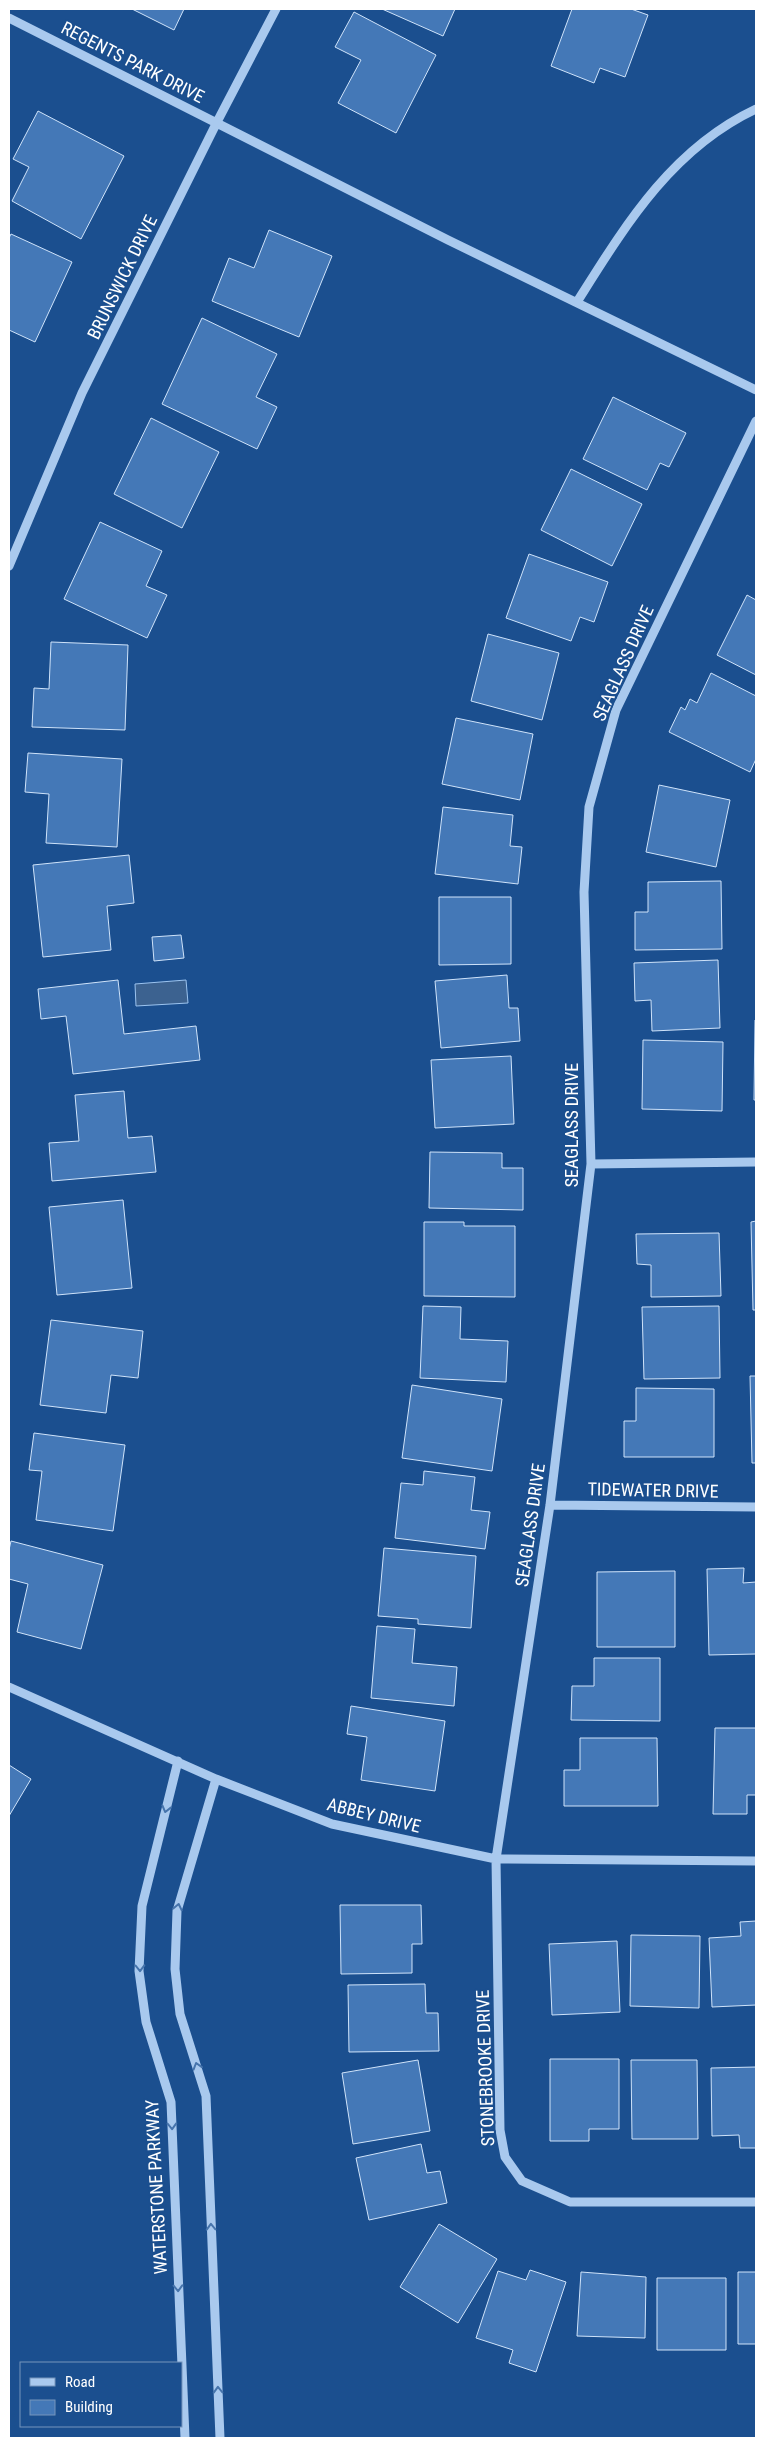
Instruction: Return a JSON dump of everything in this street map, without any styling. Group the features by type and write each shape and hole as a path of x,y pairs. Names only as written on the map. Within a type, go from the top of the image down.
{"street":[{"name":"BRUNSWICK DRIVE","path":"9,566 82,393 217,122 276,9"},
{"name":"REGENTS PARK DRIVE","path":"9,18 756,390"},
{"path":"577,302 628,221 671,170 701,142 756,109"},
{"name":"SEAGLASS DRIVE","path":"496,1859 550,1505 591,1164 584,892 589,807 616,710 756,422"},
{"path":"591,1164 756,1162"},
{"name":"TIDEWATER DRIVE","path":"550,1505 756,1507"},
{"name":"ABBEY DRIVE","path":"9,1687 216,1779 332,1824 496,1859 756,1861"},
{"name":"WATERSTONE PARKWAY","path":"178,1761 142,1906 139,1971 146,2022 171,2102 182,2362"},
{"path":"216,1779 177,1911 175,1969 180,2014 206,2096 220,2438"},
{"name":"STONEBROOKE DRIVE","path":"496,1859 500,2130 505,2157 522,2181 570,2202 756,2202"},
{"name":"WATERSTONE PARKWAY","path":"182,2366 185,2438"}],"water":[{"path":"186,980 188,1003 136,1006 135,984"}],"building":[{"path":"132,9 184,9 174,30"},
{"path":"382,9 455,9 443,36"},
{"path":"572,9 631,9 648,15 625,77 600,68 594,83 551,66"},
{"path":"354,12 436,55 396,133 338,103 361,60 335,47"},
{"path":"38,111 124,156 81,239 12,201 29,167 13,159"},
{"path":"269,230 332,256 299,337 212,301 229,258 254,268"},
{"path":"11,234 72,262 35,342 9,330 9,238"},
{"path":"202,318 277,354 256,397 277,407 257,449 162,404"},
{"path":"613,397 686,433 669,467 660,463 647,490 583,459"},
{"path":"151,418 219,452 182,528 114,494"},
{"path":"571,469 642,504 612,566 541,530"},
{"path":"100,522 162,551 146,586 167,595 147,638 64,599"},
{"path":"529,554 608,582 594,622 580,617 571,641 506,618"},
{"path":"747,595 756,600 756,675 717,655"},
{"path":"488,634 559,653 542,720 471,701"},
{"path":"51,642 128,645 125,730 32,727 34,688 49,689"},
{"path":"711,673 756,696 756,759 750,772 669,732 681,707 685,710 690,699 697,703"},
{"path":"456,718 533,734 520,800 442,784"},
{"path":"28,753 122,759 117,847 46,843 49,794 25,792"},
{"path":"659,785 730,800 716,867 646,852"},
{"path":"443,807 513,815 510,846 522,847 518,884 435,874"},
{"path":"129,855 134,903 107,906 111,950 43,957 33,865"},
{"path":"721,881 722,949 635,950 635,912 648,912 648,882"},
{"path":"439,897 511,897 511,964 439,965"},
{"path":"181,935 184,958 154,961 152,937"},
{"path":"718,960 720,1028 652,1031 651,1000 635,1001 634,963"},
{"path":"507,975 509,1008 518,1008 520,1041 441,1048 435,981"},
{"path":"118,980 124,1034 196,1026 200,1060 73,1074 66,1016 41,1019 38,989"},
{"path":"755,1020 756,1100 754,1100"},
{"path":"643,1040 723,1042 722,1111 642,1109"},
{"path":"511,1056 514,1124 435,1128 431,1060"},
{"path":"124,1091 128,1138 152,1136 156,1172 52,1181 49,1143 79,1141 75,1095"},
{"path":"430,1152 502,1153 502,1168 523,1168 523,1210 429,1208"},
{"path":"123,1200 132,1288 57,1295 49,1207"},
{"path":"756,1221 756,1310 753,1310 751,1222"},
{"path":"424,1222 464,1222 464,1226 515,1226 515,1297 424,1296"},
{"path":"719,1233 721,1296 651,1297 651,1265 637,1264 636,1234"},
{"path":"423,1306 461,1307 460,1339 508,1341 506,1382 420,1378"},
{"path":"719,1306 720,1378 644,1379 642,1307"},
{"path":"51,1320 143,1331 138,1378 111,1375 106,1413 40,1405"},
{"path":"750,1376 756,1376 756,1463 752,1463"},
{"path":"412,1385 502,1399 492,1471 402,1458"},
{"path":"636,1388 714,1389 714,1457 624,1457 624,1421 636,1421"},
{"path":"34,1433 125,1445 113,1531 36,1520 42,1471 29,1470"},
{"path":"424,1471 475,1477 471,1510 490,1512 485,1549 395,1538 401,1483 423,1485"},
{"path":"11,1541 103,1565 81,1649 17,1632 28,1584 9,1579 9,1550"},
{"path":"384,1548 476,1556 471,1628 418,1624 418,1619 378,1616"},
{"path":"744,1568 743,1583 756,1582 756,1654 709,1655 707,1569"},
{"path":"675,1571 675,1647 597,1647 597,1572"},
{"path":"377,1626 415,1629 412,1663 457,1667 454,1706 371,1698"},
{"path":"594,1658 660,1658 660,1721 571,1720 572,1686 594,1686"},
{"path":"351,1706 445,1721 435,1791 361,1780 367,1737 347,1734"},
{"path":"715,1728 756,1728 756,1795 747,1795 747,1814 713,1814"},
{"path":"580,1738 657,1738 658,1806 564,1806 564,1770 580,1770"},
{"path":"9,1765 31,1779 9,1816"},
{"path":"340,1905 421,1905 422,1944 412,1944 412,1973 341,1974"},
{"path":"756,1921 756,2005 712,2007 709,1938 741,1936 740,1922"},
{"path":"631,1935 700,1936 699,2008 630,2006"},
{"path":"617,1941 620,2012 552,2015 549,1944"},
{"path":"425,1984 426,2013 438,2013 439,2051 349,2052 348,1985"},
{"path":"550,2059 619,2059 619,2129 589,2129 589,2141 550,2141"},
{"path":"418,2060 430,2131 353,2144 342,2073"},
{"path":"631,2060 697,2060 698,2139 632,2139"},
{"path":"756,2067 756,2148 740,2148 739,2135 712,2136 711,2068"},
{"path":"421,2144 427,2173 440,2171 447,2203 369,2220 356,2158"},
{"path":"439,2224 497,2259 458,2323 400,2287"},
{"path":"530,2270 566,2282 536,2372 509,2363 513,2350 476,2338 498,2271 526,2280"},
{"path":"581,2272 646,2277 645,2338 577,2336"},
{"path":"738,2272 756,2272 756,2344 738,2344"},
{"path":"657,2278 726,2278 726,2350 657,2350"}]}
